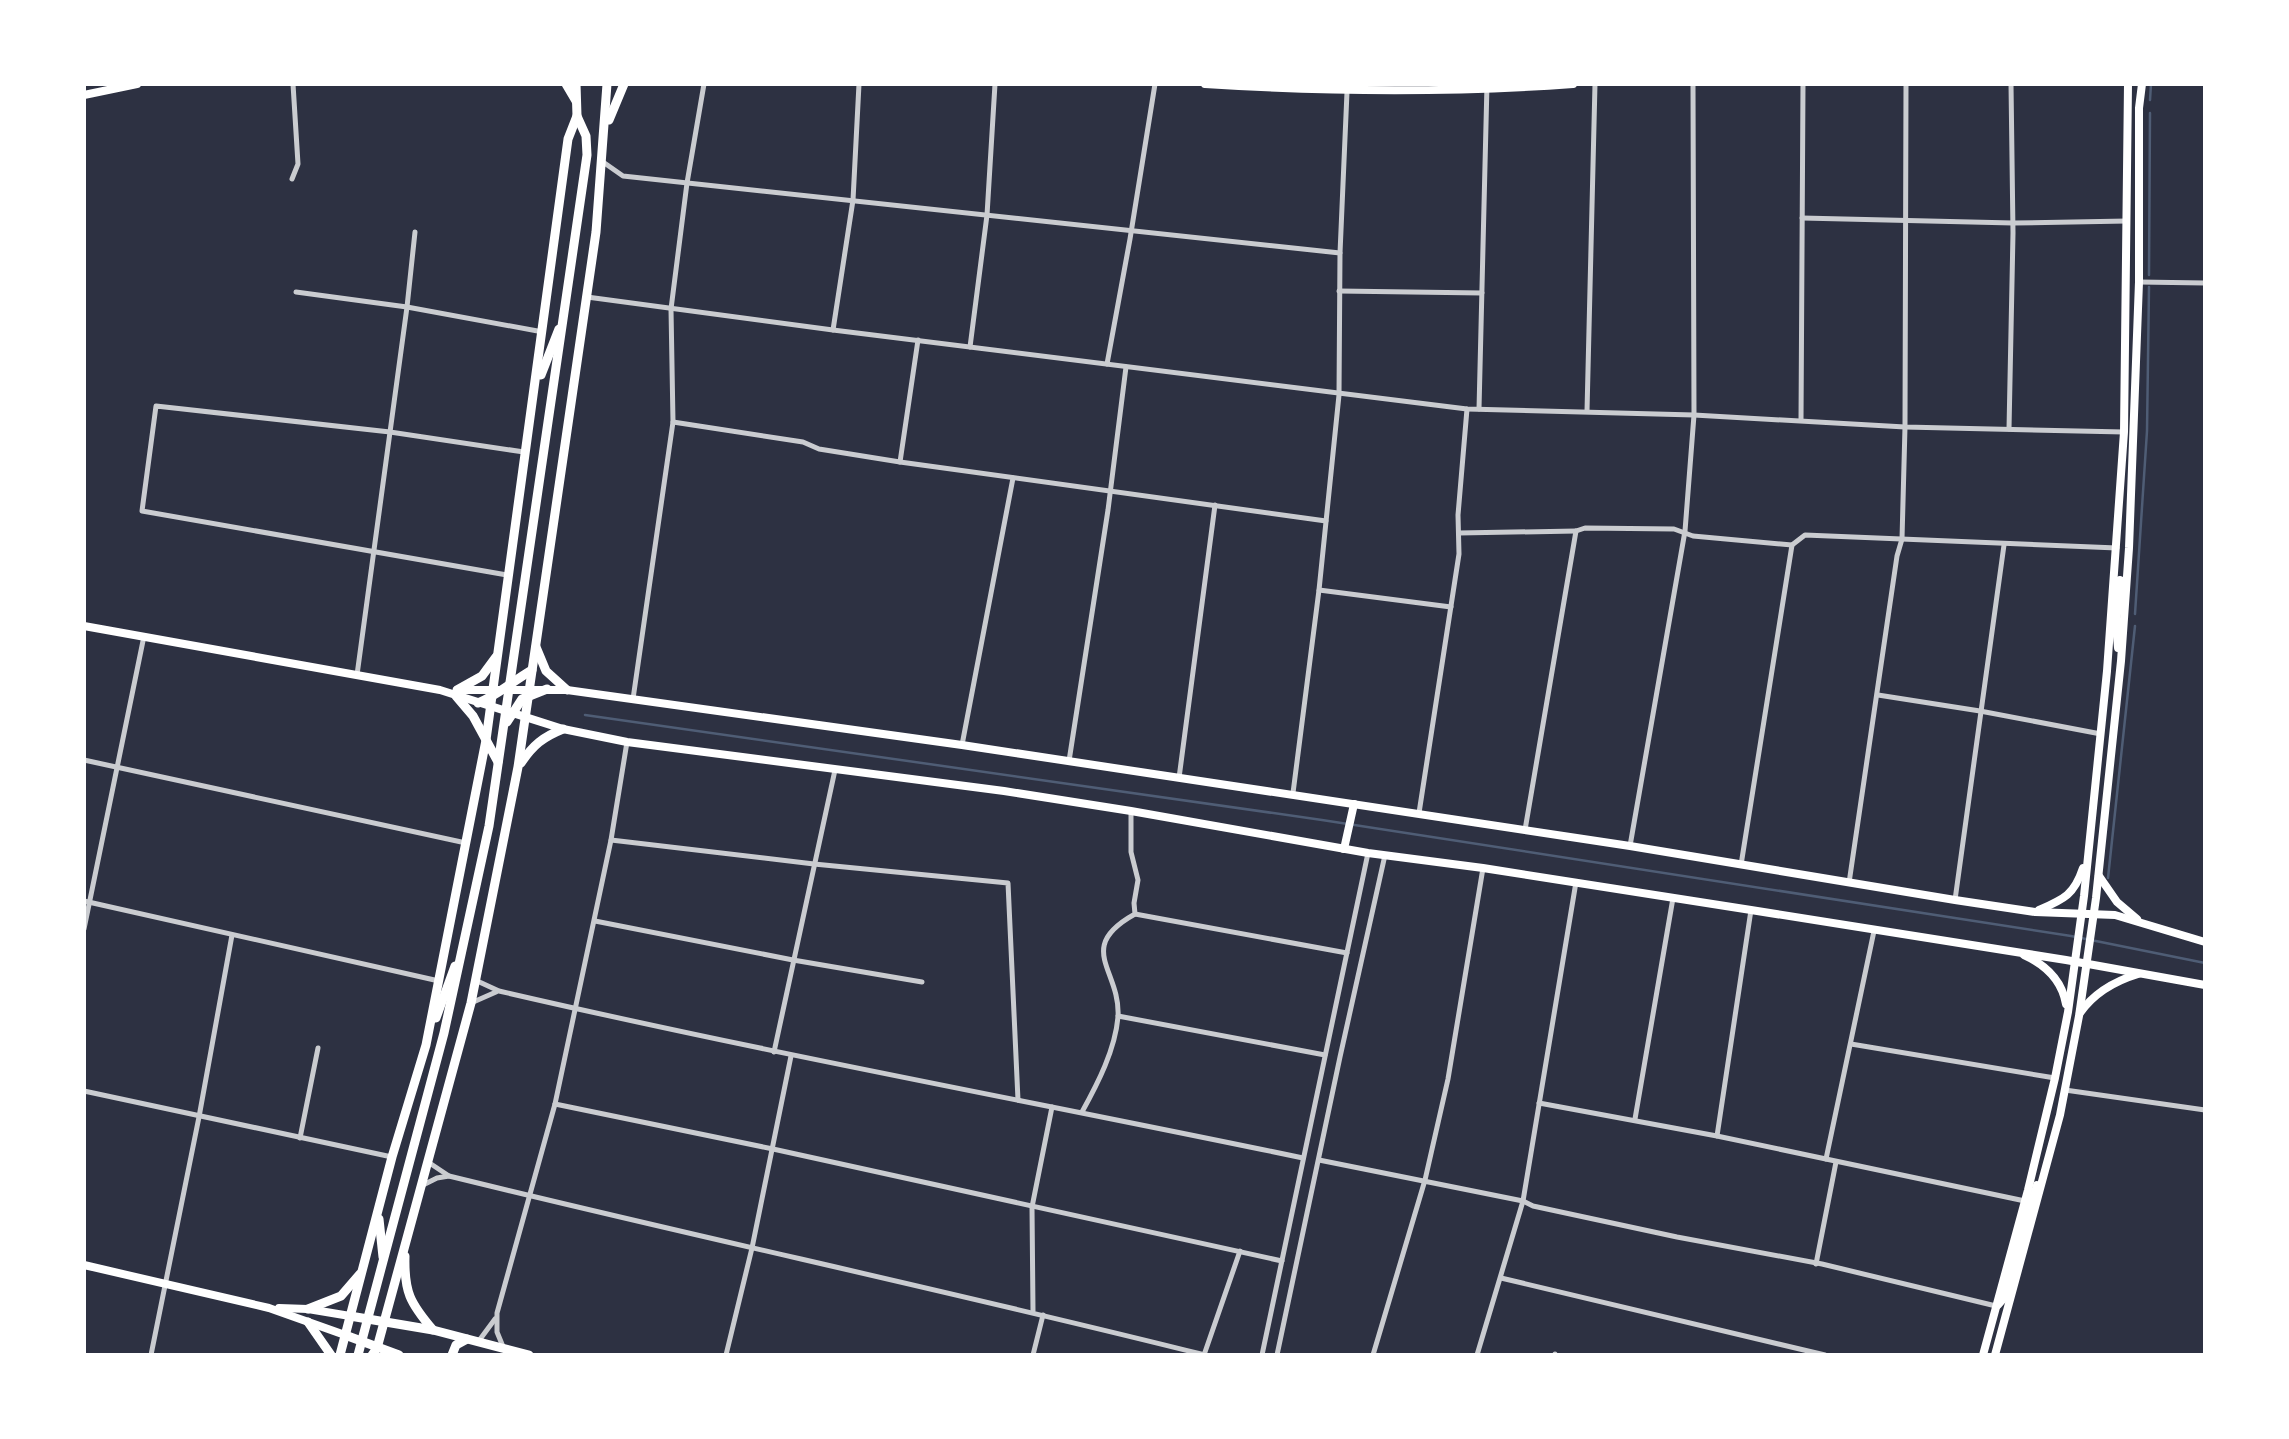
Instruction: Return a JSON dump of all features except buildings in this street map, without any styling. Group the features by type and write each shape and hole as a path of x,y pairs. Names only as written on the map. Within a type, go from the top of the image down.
{"main road":[{"path":"84,95 138,84"},
{"path":"566,84 577,102"},
{"path":"508,713 501,692 498,652 568,139 577,116 576,84"},
{"path":"375,1353 471,1003 518,767 587,297 603,162 607,84"},
{"path":"604,135 624,84"},
{"path":"1205,84 1347,92 1573,84"},
{"path":"1985,1355 2055,1078 2068,1012 2082,912 2110,633 2124,432 2127,84"},
{"path":"1995,1355 2044,1178 2065,1090 2094,913 2121,661 2129,548 2139,282 2142,84"},
{"path":"426,1045 486,740 501,692 565,311 587,155 586,136 577,116"},
{"path":"2127,169 2132,195 2132,270 2139,282"},
{"path":"2124,421 2130,383 2130,296 2139,282"},
{"path":"536,389 565,311"},
{"path":"2117,548 2123,537 2128,429 2135,400"},
{"path":"2117,548 2121,558 2116,625 2121,661"},
{"path":"84,626 440,691 529,693 547,689 567,690 1293,793 1353,809 1419,813 1955,901 2035,912 2115,915 2205,942"},
{"path":"2110,633 2113,648 2108,694 2109,698 2116,702"},
{"path":"535,645 546,671 567,690"},
{"path":"457,693 491,667 498,652"},
{"path":"457,693 478,703 501,692 532,670"},
{"path":"501,692 508,713"},
{"path":"457,693 499,762"},
{"path":"358,1355 444,1033 489,826 502,735 508,713 529,693"},
{"path":"508,713 563,730 627,742 947,782 1368,853 1483,868 2015,952 2076,957 2205,985"},
{"path":"518,767 536,742 563,730"},
{"path":"2101,734 2104,742 2096,809 2102,840"},
{"path":"1344,849 1353,809"},
{"path":"2035,912 2069,896 2080,880 2087,852"},
{"path":"2098,874 2117,902 2142,923"},
{"path":"340,1355 392,1157 426,1045 463,944"},
{"path":"2015,952 2037,962 2053,976 2065,995 2068,1012"},
{"path":"2079,1016 2087,1004 2102,991 2127,977 2141,973"},
{"path":"2064,1029 2060,1080 2065,1090"},
{"path":"2028,1190 2036,1180 2056,1096 2065,1090"},
{"path":"1996,1306 2004,1298 2034,1192 2044,1178"},
{"path":"379,1210 384,1262"},
{"path":"406,1242 407,1294 433,1330"},
{"path":"308,1310 341,1296 355,1280 366,1260"},
{"path":"84,1265 269,1308 362,1342 375,1353 399,1355"},
{"path":"269,1308 308,1310 433,1330 529,1355"},
{"path":"308,1322 331,1355"},
{"path":"452,1355 456,1345 467,1339"}],"street":[{"path":"292,179 298,164 293,84"},
{"path":"633,699 673,422 671,309 687,183 704,84"},
{"path":"833,330 853,200 859,84"},
{"path":"971,347 987,215 995,84"},
{"path":"1107,364 1155,84"},
{"path":"1587,411 1595,84"},
{"path":"1630,846 1685,531 1694,415 1693,84"},
{"path":"1801,420 1803,84"},
{"path":"1849,883 1897,555 1902,539 1907,220 1906,84"},
{"path":"2009,429 2011,84"},
{"path":"1479,409 1487,87"},
{"path":"1293,793 1319,590 1339,395 1340,253 1347,92"},
{"path":"603,162 624,176 1340,253"},
{"path":"1802,218 2012,223 2127,221"},
{"path":"357,676 415,232"},
{"path":"2139,282 2205,283"},
{"path":"1339,291 1482,293"},
{"path":"296,292 407,307 543,332"},
{"path":"587,297 1339,395 1467,409 1694,415 1905,427 2124,432"},
{"path":"900,462 918,340"},
{"path":"1069,761 1111,493 1126,367"},
{"path":"507,575 142,511 156,406 390,432 524,452"},
{"path":"1419,813 1459,554 1458,515 1467,409"},
{"path":"673,422 803,442 819,449 900,462 1325,521"},
{"path":"962,746 1013,478"},
{"path":"1179,778 1215,505"},
{"path":"1459,533 1576,531 1585,528 1674,529 1693,536 1792,545 1805,535 2117,548"},
{"path":"1525,830 1576,531"},
{"path":"1741,864 1792,545"},
{"path":"1955,901 2004,545"},
{"path":"1319,590 1451,607"},
{"path":"84,929 87,901 144,636"},
{"path":"1878,695 2101,734"},
{"path":"504,1349 497,1332 498,1313 555,1104 595,921 627,742"},
{"path":"84,760 466,843"},
{"path":"774,1052 835,769"},
{"path":"1131,811 1131,852 1138,880 1135,915"},
{"path":"611,840 1007,883 1018,1100"},
{"path":"1262,1355 1368,853"},
{"path":"1277,1355 1385,855"},
{"path":"1373,1355 1425,1180 1448,1079 1483,868"},
{"path":"1477,1355 1523,1201 1576,883"},
{"path":"1635,1119 1673,898"},
{"path":"87,901 439,981"},
{"path":"1717,1136 1751,910"},
{"path":"1082,1112 1102,1074 1118,1016 1117,1001 1103,953 1104,945 1114,928 1135,915 1347,953"},
{"path":"595,921 922,982"},
{"path":"1826,1159 1874,931"},
{"path":"151,1355 232,936"},
{"path":"475,980 499,991 791,1056 1303,1158"},
{"path":"471,1003 499,991"},
{"path":"1336,1004 1351,1007"},
{"path":"1118,1016 1325,1055"},
{"path":"1851,1044 2055,1078"},
{"path":"300,1138 318,1048"},
{"path":"726,1355 752,1248 791,1056"},
{"path":"2065,1090 2205,1110"},
{"path":"84,1091 392,1157"},
{"path":"1539,1103 1635,1119 2025,1201"},
{"path":"555,1104 1282,1261"},
{"path":"1033,1311 1032,1207 1052,1107"},
{"path":"1319,1160 1425,1180 1523,1201 1533,1206 1816,1264 1996,1306"},
{"path":"428,1162 449,1176 529,1196 1033,1311 1205,1355 1240,1251"},
{"path":"1816,1264 1836,1162"},
{"path":"422,1186 437,1178 449,1176"},
{"path":"1297,1190 1312,1194"},
{"path":"1501,1278 1825,1355"},
{"path":"478,1342 498,1313"},
{"path":"1033,1355 1043,1315"}],"waterway":[{"path":"2150,100 2151,84"},
{"path":"2149,275 2150,113"},
{"path":"2135,614 2147,431 2149,287"},
{"path":"2108,878 2135,626"},
{"path":"585,715 1322,820 2071,936 2205,963"}]}
